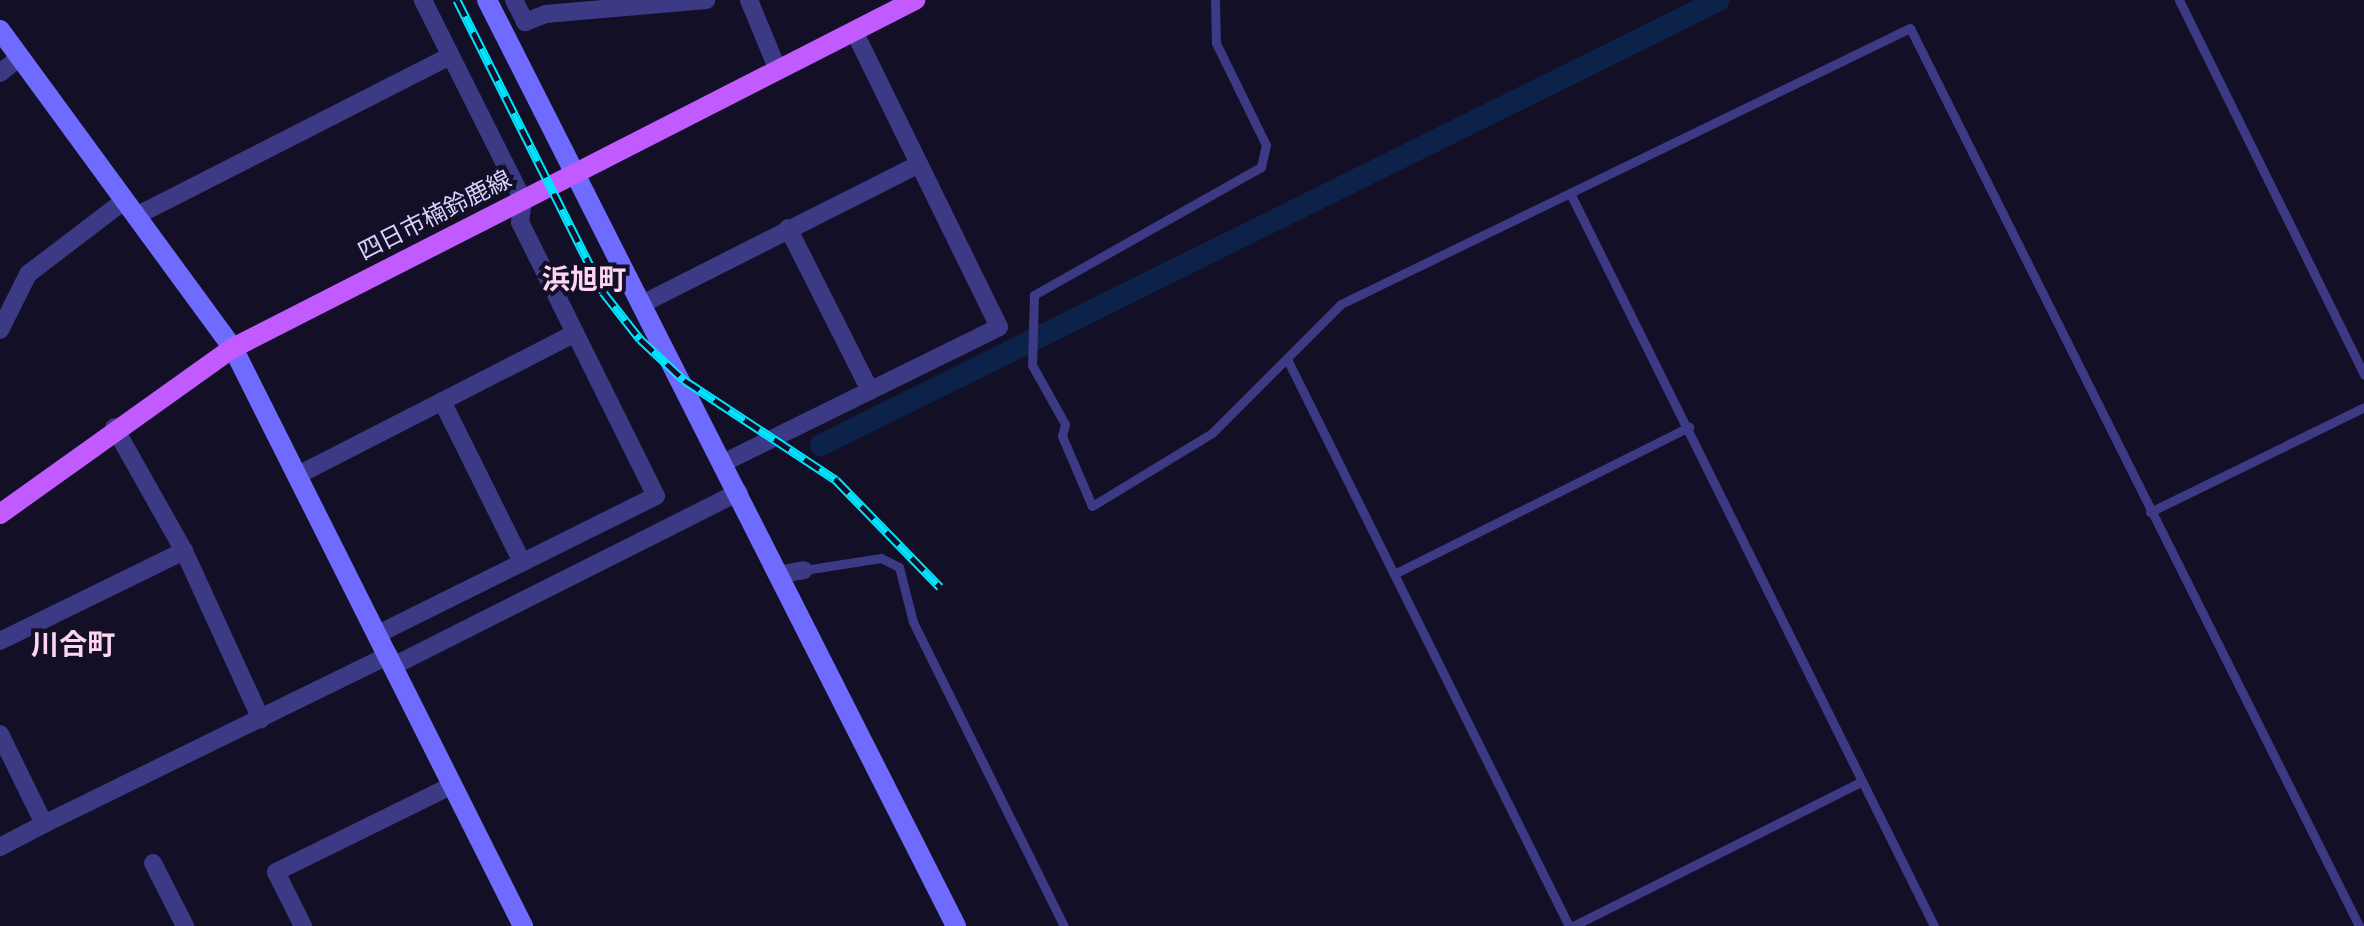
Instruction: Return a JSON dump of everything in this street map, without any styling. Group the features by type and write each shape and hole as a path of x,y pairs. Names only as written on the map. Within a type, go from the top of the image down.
{"main road":[{"name":"四日市楠鈴鹿線","path":"0,514 114,427 233,348 915,0"}],"street":[{"path":"378,634 656,496 520,222 523,200 423,0"},
{"path":"487,0 573,174 646,302 956,926"},
{"path":"514,0 525,22 546,14 706,0"},
{"path":"749,0 777,68"},
{"path":"0,30 233,348 523,926"},
{"path":"725,462 999,327 854,31"},
{"path":"0,330 28,274 130,208 450,56"},
{"path":"0,73 20,57"},
{"path":"646,302 917,165"},
{"path":"788,228 870,390"},
{"path":"298,475 575,333"},
{"path":"442,401 522,562"},
{"path":"114,427 184,551 261,719"},
{"path":"0,847 739,492"},
{"path":"0,641 184,551"},
{"path":"782,574 804,570"},
{"path":"0,734 44,824"},
{"path":"303,926 276,872 453,785"},
{"path":"153,863 185,926"}],"lane":[{"path":"1215,0 1216,43 1266,145 1261,167 1039,286 1034,315 1032,365 1065,424 1062,436 1092,506 1212,433 1341,304 1497,222 1572,197 1910,28 2359,926"},
{"path":"2179,0 2364,375"},
{"path":"1572,197 1689,427 1934,926"},
{"path":"1287,359 1571,926 1862,781"},
{"path":"2150,512 2364,407"},
{"path":"1394,574 1689,427"},
{"path":"804,570 881,558 899,567 913,622 1064,926"}],"waterway":[{"path":"821,445 1719,0"}],"railway":[{"path":"457,0 603,292 640,339 684,380 836,480 940,587"}],"district":[{"name":"浜旭町","path":"584,280"},
{"name":"川合町","path":"73,645"}]}
